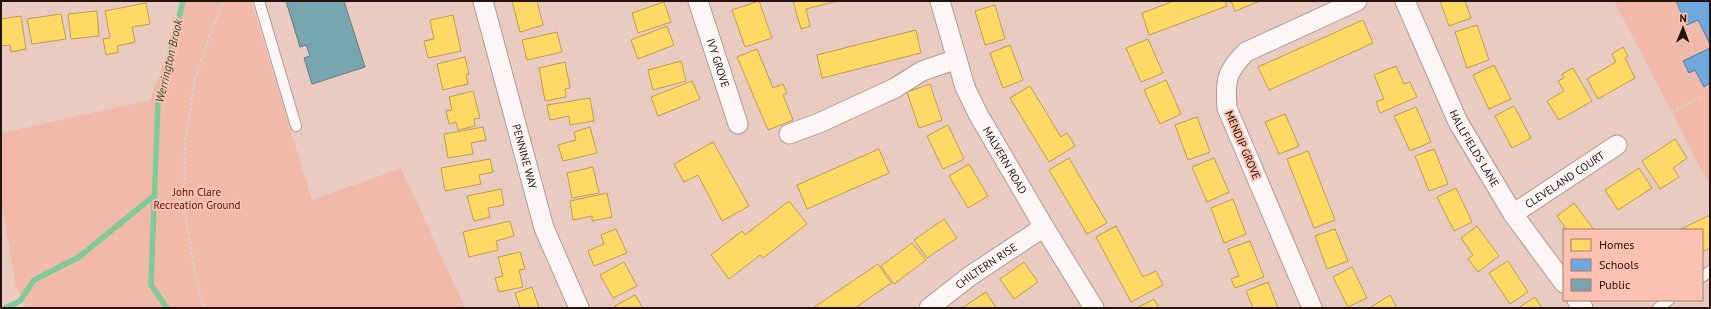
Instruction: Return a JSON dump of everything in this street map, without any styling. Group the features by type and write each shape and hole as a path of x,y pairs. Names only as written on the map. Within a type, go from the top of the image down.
{"street":[{"name":"PENNINE WAY","path":"483,1 544,228 579,308"},
{"name":"IVY GROVE","path":"698,1 738,124"},
{"name":"MALVERN ROAD","path":"940,1 965,87 978,114 1044,228 1094,308"},
{"name":"MENDIP GROVE","path":"1312,308 1226,108 1228,75 1235,63 1246,52 1357,1"},
{"name":"HALLFIELDS LANE","path":"1405,1 1458,122 1513,214 1563,282"},
{"path":"789,134 819,123 895,88 922,71 957,59"},
{"name":"CLEVELAND COURT","path":"1513,214 1622,142"},
{"name":"CHILTERN RISE","path":"929,308 970,276 1044,228"}],"lane":[{"path":"259,1 296,126"},
{"path":"1658,308 1668,301"}],"path":[{"path":"1,3 14,1"},
{"path":"204,308 196,278 184,209 185,143 195,79 210,32 223,1"},
{"path":"1507,170 1534,174 1582,143 1590,136 1595,124 1612,113 1622,142 1700,97"}],"green space":[{"name":"John Clare Recreation Ground","path":"186,1 251,1 312,200 401,168 465,308 26,308 16,287 1,199 1,133 150,100"},
{"path":"1614,1 1676,1 1687,25 1698,20 1710,44 1710,48 1684,61 1695,70 1703,87 1710,84 1710,186"}],"building: Homes":[{"path":"512,1 537,1 543,25 520,32"},
{"path":"759,1 772,38 745,47 732,10"},
{"path":"793,1 837,1 806,9 810,26 801,29"},
{"path":"1174,1 1225,1 1227,6 1149,35 1142,13"},
{"path":"1231,1 1260,1 1235,11"},
{"path":"1440,1 1465,1 1471,18 1449,26"},
{"path":"664,2 671,22 638,33 632,13"},
{"path":"146,3 150,24 132,27 135,42 117,46 118,52 106,55 103,39 110,38 105,11"},
{"path":"995,5 1005,39 985,45 975,11"},
{"path":"97,11 99,36 71,39 68,14"},
{"path":"61,14 66,39 32,44 27,19"},
{"path":"453,15 461,51 428,58 424,41 434,39 430,20"},
{"path":"21,16 26,49 11,52 10,45 1,46 1,19"},
{"path":"1363,20 1373,43 1269,90 1258,67"},
{"path":"1477,25 1489,60 1467,68 1455,32"},
{"path":"667,26 674,45 638,59 631,40"},
{"path":"916,30 921,53 822,78 817,55"},
{"path":"557,32 562,52 527,60 522,40"},
{"path":"1148,39 1163,73 1141,82 1126,48"},
{"path":"1010,45 1023,80 1003,88 990,53"},
{"path":"1623,47 1628,56 1625,58 1635,78 1598,99 1587,79 1616,62 1612,54"},
{"path":"757,49 773,88 783,84 787,93 783,95 793,120 768,130 737,57"},
{"path":"465,57 469,74 466,75 468,84 443,90 437,64"},
{"path":"681,61 686,81 653,90 648,70"},
{"path":"565,62 570,88 565,89 566,97 545,101 539,68"},
{"path":"1494,65 1511,99 1489,109 1473,75"},
{"path":"1396,66 1404,84 1410,82 1417,97 1380,113 1376,102 1384,99 1374,75"},
{"path":"1573,68 1592,101 1559,120 1547,101 1564,91 1558,81 1564,78 1562,74"},
{"path":"1166,80 1181,114 1160,124 1144,90"},
{"path":"692,81 700,99 658,116 651,97"},
{"path":"930,84 942,120 919,128 907,92"},
{"path":"1030,86 1061,137 1067,133 1075,146 1049,162 1010,98"},
{"path":"473,91 480,118 474,119 475,126 458,130 456,122 449,124 446,111 452,110 449,97"},
{"path":"590,98 594,121 570,125 569,116 550,120 547,105"},
{"path":"1514,106 1531,138 1512,148 1495,116"},
{"path":"1416,107 1431,142 1410,151 1394,116"},
{"path":"1285,114 1299,146 1279,154 1265,122"},
{"path":"1197,117 1210,152 1188,160 1175,125"},
{"path":"948,125 964,159 943,169 927,136"},
{"path":"483,127 486,140 471,143 473,154 448,158 444,134"},
{"path":"590,127 597,153 563,161 558,145 576,140 574,132"},
{"path":"1675,139 1687,158 1673,168 1679,177 1660,189 1642,161"},
{"path":"713,142 749,206 722,221 698,175 684,182 674,164"},
{"path":"879,149 889,173 807,209 797,185"},
{"path":"1434,149 1448,184 1429,191 1415,156"},
{"path":"1308,151 1335,220 1314,228 1287,159"},
{"path":"1069,158 1107,223 1087,234 1049,170"},
{"path":"1214,158 1229,192 1207,202 1192,167"},
{"path":"490,159 493,172 479,175 481,184 445,191 441,168"},
{"path":"969,164 988,196 968,208 949,176"},
{"path":"593,167 599,193 572,198 567,173"},
{"path":"1639,168 1652,188 1618,210 1605,190"},
{"path":"1456,188 1472,222 1454,231 1437,197"},
{"path":"501,189 504,205 488,208 490,217 474,221 467,196"},
{"path":"607,193 612,217 592,221 592,216 573,220 570,201"},
{"path":"1233,199 1246,234 1224,243 1211,208"},
{"path":"789,201 807,224 763,258 760,255 729,279 711,255 742,231 745,235"},
{"path":"1574,203 1593,229 1566,229 1557,216"},
{"path":"1710,215 1710,248 1703,252 1703,229 1681,229"},
{"path":"944,219 957,238 927,258 914,240"},
{"path":"510,221 514,236 496,241 498,250 469,257 463,232"},
{"path":"1116,226 1143,277 1156,271 1163,285 1131,302 1096,237"},
{"path":"1477,226 1499,256 1478,272 1468,259 1473,255 1461,238"},
{"path":"616,229 627,253 594,266 588,251 604,244 601,235"},
{"path":"1335,229 1348,261 1327,269 1315,236"},
{"path":"1250,241 1264,277 1235,288 1231,279 1239,276 1228,249"},
{"path":"912,243 926,260 894,284 881,266"},
{"path":"520,252 525,269 519,270 523,287 499,292 495,278 503,276 498,257"},
{"path":"1508,261 1528,292 1510,304 1489,273"},
{"path":"624,262 637,286 613,298 600,275"},
{"path":"1024,262 1038,282 1014,299 1000,279"},
{"path":"878,264 891,283 855,308 813,308"},
{"path":"1352,267 1367,298 1348,307 1333,277"},
{"path":"1268,282 1278,308 1253,308 1246,291"},
{"path":"532,287 539,308 520,308 515,293"},
{"path":"986,292 996,308 962,308"},
{"path":"635,295 643,308 616,308 615,306"},
{"path":"1390,295 1397,308 1371,308 1371,307"},
{"path":"1535,297 1542,308 1518,308"},
{"path":"1154,299 1159,308 1137,308"}],"building: Schools":[{"path":"1676,1 1710,1 1710,44 1698,20 1687,25"},
{"path":"1710,48 1710,83 1704,87 1695,70 1689,73 1683,61"}],"building: Public":[{"path":"286,1 344,1 365,67 312,84 304,58 310,56 306,45 300,47"}],"waterway":[{"name":"Werrington Brook","path":"167,308 151,285 158,101 183,1"},
{"name":"Werrington Brook","path":"5,308 20,301 34,280 79,257 155,195"}]}
